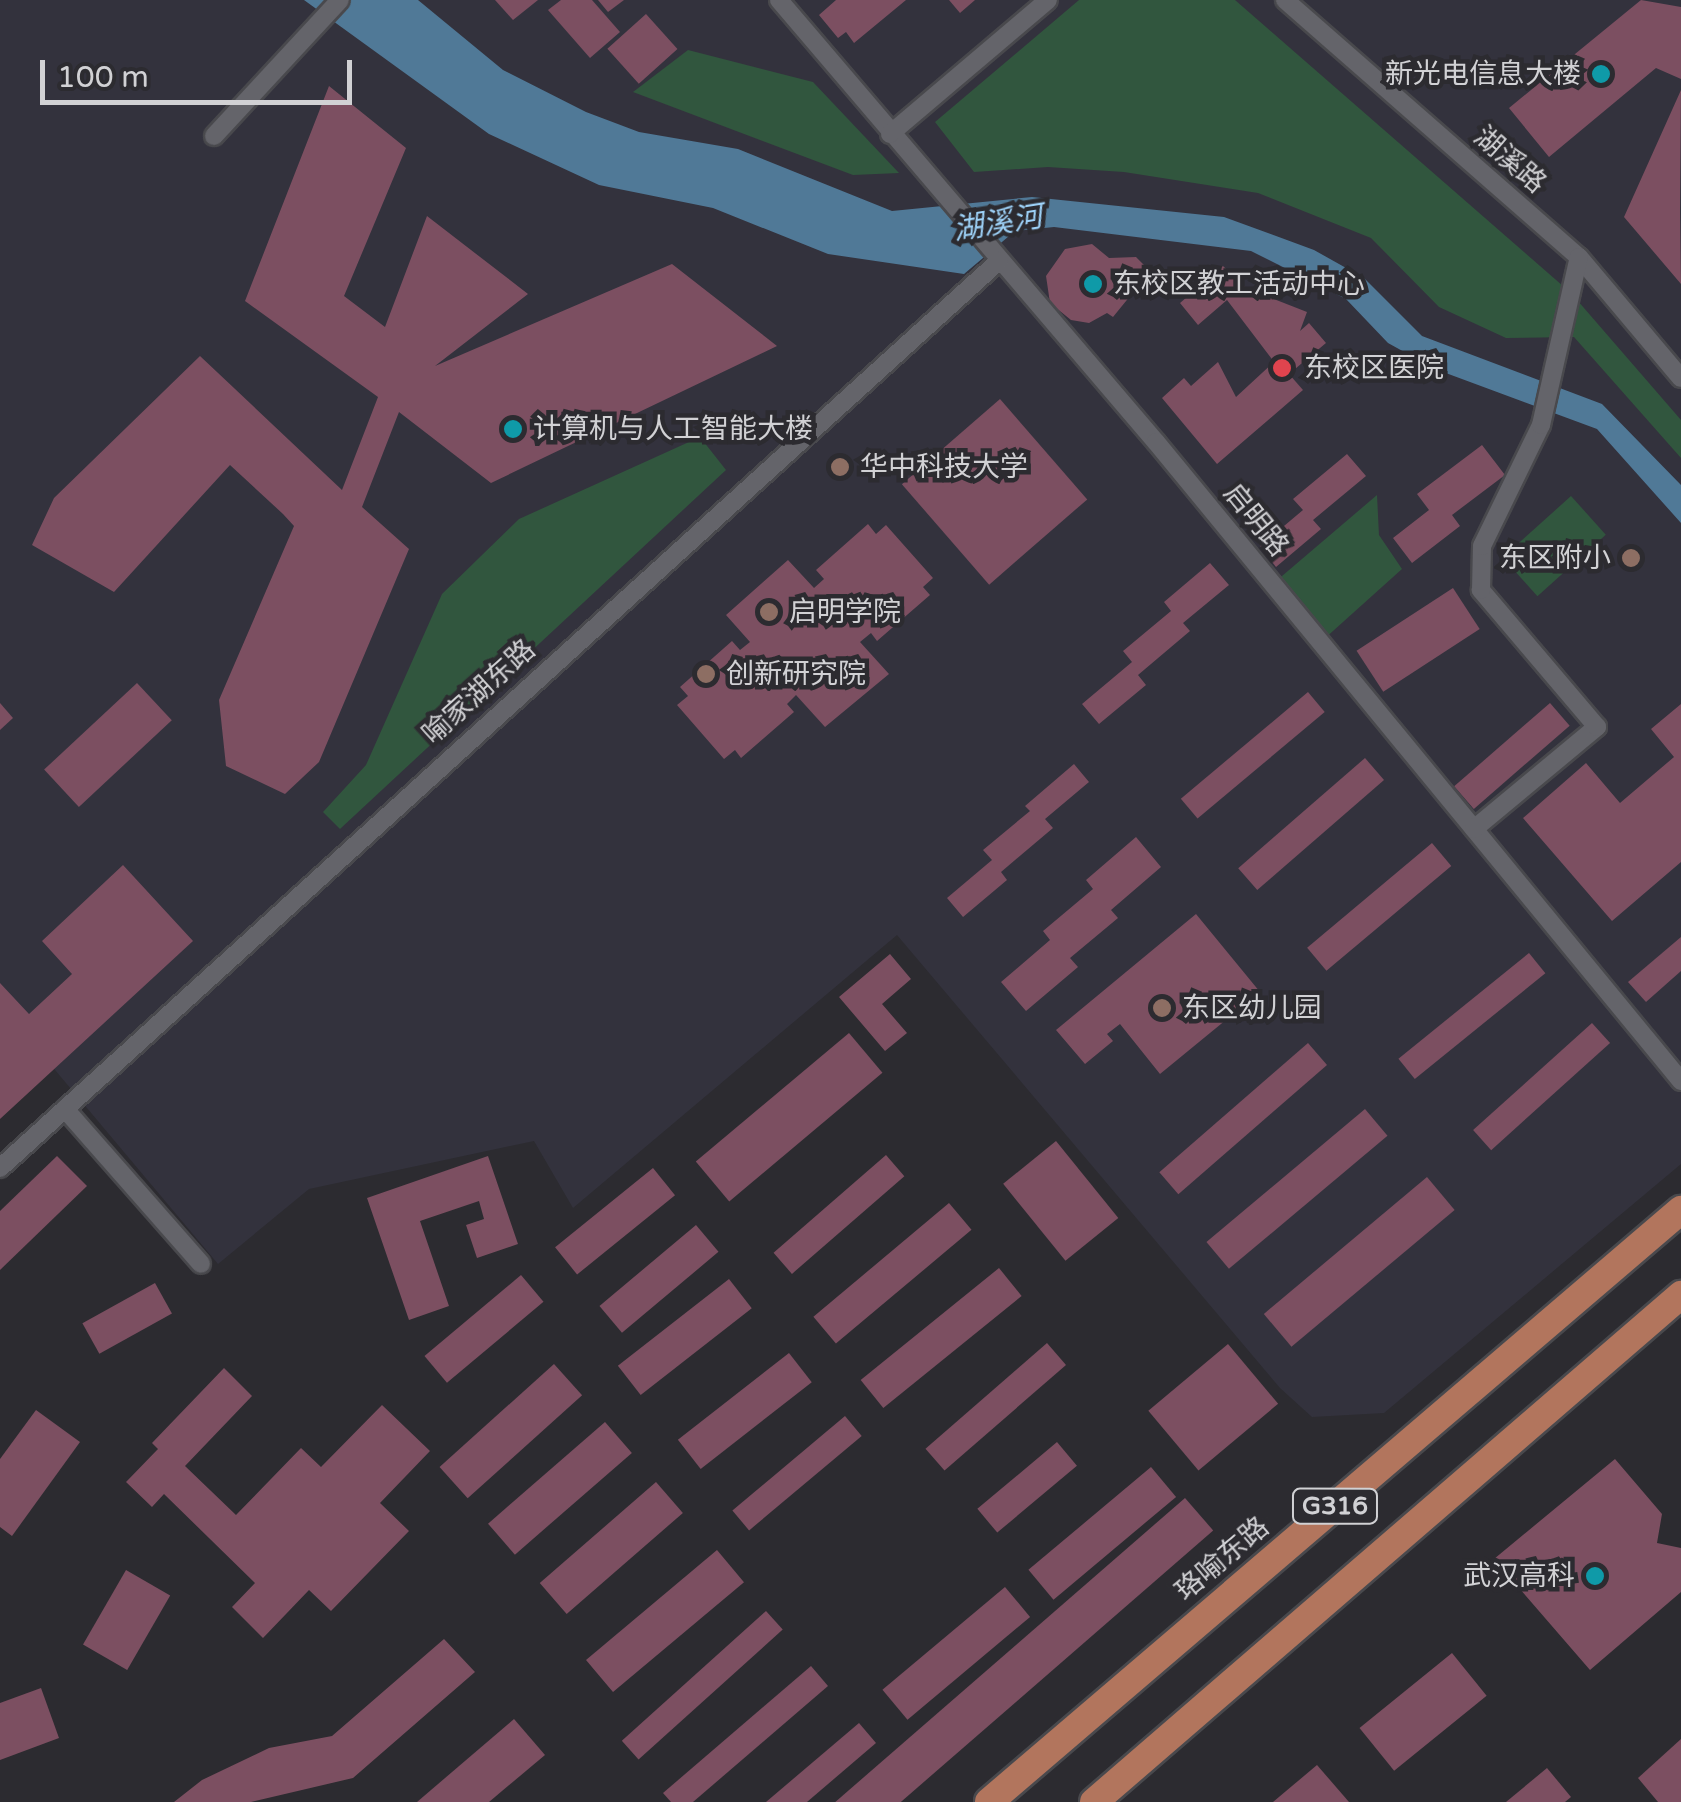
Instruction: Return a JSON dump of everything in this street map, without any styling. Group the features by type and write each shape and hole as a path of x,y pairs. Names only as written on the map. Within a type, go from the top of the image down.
{"highway":[{"name":"珞喻东路","path":"988,1802 1681,1210"},
{"name":"G316","path":"1094,1802 1681,1295"}],"street":[{"path":"214,136 340,0"},
{"name":"启明路","path":"780,0 1681,1081"},
{"path":"890,134 1048,0"},
{"name":"湖溪路","path":"1286,0 1579,257 1681,378"},
{"path":"1474,829 1597,728 1481,590 1482,546 1541,426 1552,362 1579,257"},
{"name":"喻家湖东路","path":"0,1168 999,261"},
{"path":"65,1109 201,1264"}],"shaded area":[{"name":"华中科技大学","path":"0,0 1681,0 1681,1164 1384,1413 1312,1417 1280,1388 897,935 573,1208 534,1141 309,1189 218,1264 50,1064 0,1107"}],"green space":[{"path":"1079,0 1235,0 1571,293 1681,420 1681,458 1574,337 1506,338 1439,307 1371,238 1258,193 1124,172 1048,167 974,172 935,122"},
{"path":"688,50 813,82 899,173 853,175 633,92"},
{"path":"700,437 726,470 340,829 323,812 366,765 442,594 519,519"},
{"path":"1377,495 1379,535 1402,569 1323,640 1275,582"},
{"path":"1571,496 1606,535 1537,596 1503,558"}],"water":[{"name":"湖溪河","path":"304,0 418,0 503,70 586,112 639,132 738,149 892,211 1032,197 1224,217 1314,250 1364,278 1422,336 1602,404 1681,485 1681,523 1597,429 1435,369 1388,343 1346,299 1251,251 1054,227 1015,231 964,274 828,254 713,208 599,185 489,134"}],"building":[{"path":"495,0 538,0 513,20"},
{"path":"561,0 592,0 620,32 590,58 548,10"},
{"path":"598,0 624,0 608,12"},
{"path":"836,0 906,0 854,43 846,32 838,38 819,15"},
{"path":"949,0 975,0 960,13"},
{"name":"新光电信息大楼","path":"1641,0 1681,7 1681,79 1656,68 1549,157 1509,108"},
{"path":"646,14 677,49 639,84 607,49"},
{"name":"计算机与人工智能大楼","path":"329,86 406,148 344,296 385,327 427,216 528,294 435,366 672,264 777,346 491,483 399,412 362,507 409,549 319,762 285,794 226,766 219,700 294,526 283,514 230,465 114,592 32,545 54,498 200,356 342,490 378,397 245,301"},
{"path":"1681,90 1680,211 1681,284 1624,217"},
{"name":"东校区教工活动中心","path":"1092,244 1109,258 1136,257 1145,266 1144,279 1113,317 1107,313 1089,323 1071,320 1050,303 1046,276 1065,249"},
{"name":"东校区医院","path":"1223,266 1257,299 1261,294 1307,312 1300,331 1309,323 1326,343 1289,374 1303,390 1217,464 1162,398 1184,378 1191,386 1218,362 1236,397 1274,362 1227,300 1198,325 1180,303"},
{"path":"1000,399 1087,499 989,585 902,484"},
{"path":"1482,445 1505,475 1452,515 1460,526 1412,563 1393,538 1429,510 1417,494"},
{"path":"1347,454 1366,476 1313,520 1321,529 1276,567 1260,546 1303,510 1293,499"},
{"path":"868,524 876,534 886,525 933,578 923,587 930,595 877,641 871,633 860,642 889,674 825,727 796,695 787,704 794,712 741,758 735,750 724,759 677,705 688,696 680,687 732,641 740,650 750,642 726,615 788,560 814,588 824,579 816,570"},
{"path":"1210,563 1229,585 1183,623 1190,631 1138,675 1146,685 1099,724 1082,704 1132,662 1123,651 1171,611 1164,602"},
{"path":"1453,588 1480,629 1383,692 1357,651"},
{"path":"137,683 172,720 79,807 44,770"},
{"path":"1308,692 1325,712 1198,819 1181,799"},
{"path":"0,703 13,718 0,730"},
{"path":"1550,703 1570,726 1474,809 1454,786"},
{"path":"1681,704 1681,862 1612,921 1523,818 1586,763 1620,803 1674,757 1651,729"},
{"path":"1365,758 1384,780 1257,890 1238,868"},
{"path":"1074,764 1089,782 1045,819 1053,828 1001,872 1007,880 963,917 947,898 992,860 983,850 1030,811 1025,806"},
{"path":"1136,837 1161,867 1111,910 1118,918 1070,958 1078,967 1026,1011 1001,982 1050,940 1043,931 1093,889 1086,880"},
{"path":"1432,843 1451,866 1326,971 1307,948"},
{"path":"123,865 193,941 0,1119 0,983 29,1014 72,974 42,941"},
{"name":"东区幼儿园","path":"1196,914 1260,992 1160,1074 1120,1024 1107,1034 1113,1041 1085,1064 1056,1030"},
{"path":"1681,937 1681,971 1646,1002 1628,982"},
{"path":"1529,953 1545,973 1415,1079 1398,1059"},
{"path":"890,954 911,979 882,1004 907,1033 885,1051 839,997"},
{"path":"1592,1023 1610,1043 1491,1150 1473,1130"},
{"path":"849,1033 882,1073 729,1201 696,1162"},
{"path":"1308,1043 1327,1065 1178,1194 1159,1172"},
{"path":"1365,1109 1387,1136 1229,1269 1206,1242"},
{"path":"1056,1141 1118,1218 1065,1261 1003,1184"},
{"path":"886,1155 904,1176 792,1274 774,1253"},
{"path":"57,1156 87,1186 0,1270 0,1211"},
{"path":"488,1156 518,1244 477,1258 466,1225 484,1219 479,1201 420,1221 449,1306 409,1320 367,1198"},
{"path":"653,1168 675,1195 577,1274 555,1247"},
{"path":"1427,1177 1455,1210 1291,1347 1264,1314"},
{"path":"949,1203 971,1230 836,1344 813,1317"},
{"path":"696,1225 718,1252 622,1333 599,1306"},
{"path":"999,1268 1022,1296 883,1408 861,1380"},
{"path":"521,1275 543,1302 447,1383 424,1356"},
{"path":"729,1279 752,1308 641,1395 618,1366"},
{"path":"155,1283 172,1314 99,1354 82,1323"},
{"path":"1047,1343 1066,1365 945,1471 925,1449"},
{"path":"1228,1344 1278,1404 1198,1471 1148,1411"},
{"path":"789,1353 812,1382 701,1469 678,1440"},
{"path":"554,1364 582,1395 468,1498 440,1467"},
{"path":"224,1368 252,1396 185,1466 236,1515 301,1448 321,1467 382,1405 430,1451 380,1503 409,1531 331,1611 309,1590 263,1638 232,1607 255,1583 164,1494 152,1507 126,1482 158,1449 152,1443"},
{"path":"36,1410 80,1442 12,1536 0,1527 0,1459"},
{"path":"845,1416 862,1436 749,1530 732,1510"},
{"path":"605,1422 632,1453 515,1555 488,1524"},
{"path":"1057,1442 1077,1466 997,1533 977,1509"},
{"name":"武汉高科","path":"1615,1459 1662,1514 1657,1543 1681,1548 1681,1592 1590,1670 1494,1559"},
{"path":"1151,1467 1176,1497 1054,1600 1028,1570"},
{"path":"656,1482 683,1513 567,1614 540,1583"},
{"path":"1185,1498 1213,1530 901,1802 835,1802"},
{"path":"717,1550 744,1582 613,1692 586,1660"},
{"path":"126,1570 170,1596 127,1670 83,1644"},
{"path":"1005,1587 1030,1617 908,1720 882,1690"},
{"path":"766,1611 783,1630 639,1759 622,1741"},
{"path":"444,1639 475,1672 353,1778 251,1802 174,1802 202,1780 269,1748 332,1736"},
{"path":"1452,1653 1487,1696 1394,1771 1360,1728"},
{"path":"811,1666 828,1686 693,1802 671,1802 663,1793"},
{"path":"41,1688 59,1738 0,1760 0,1703"},
{"path":"514,1719 545,1755 489,1802 417,1802"},
{"path":"859,1723 876,1743 807,1802 766,1802"},
{"path":"1681,1739 1681,1802 1658,1802 1638,1778"},
{"path":"1317,1765 1349,1802 1273,1802"},
{"path":"1547,1768 1571,1797 1565,1802 1506,1802"}],"place":[{"name":"新光电信息大楼","path":"1601,74"},
{"name":"东校区教工活动中心","path":"1093,284"},
{"name":"东校区医院","path":"1282,368"},
{"name":"计算机与人工智能大楼","path":"513,429"},
{"name":"华中科技大学","path":"840,467"},
{"name":"东区附小","path":"1631,558"},
{"name":"启明学院","path":"769,612"},
{"name":"创新研究院","path":"706,674"},
{"name":"东区幼儿园","path":"1162,1008"},
{"name":"武汉高科","path":"1595,1576"}]}
